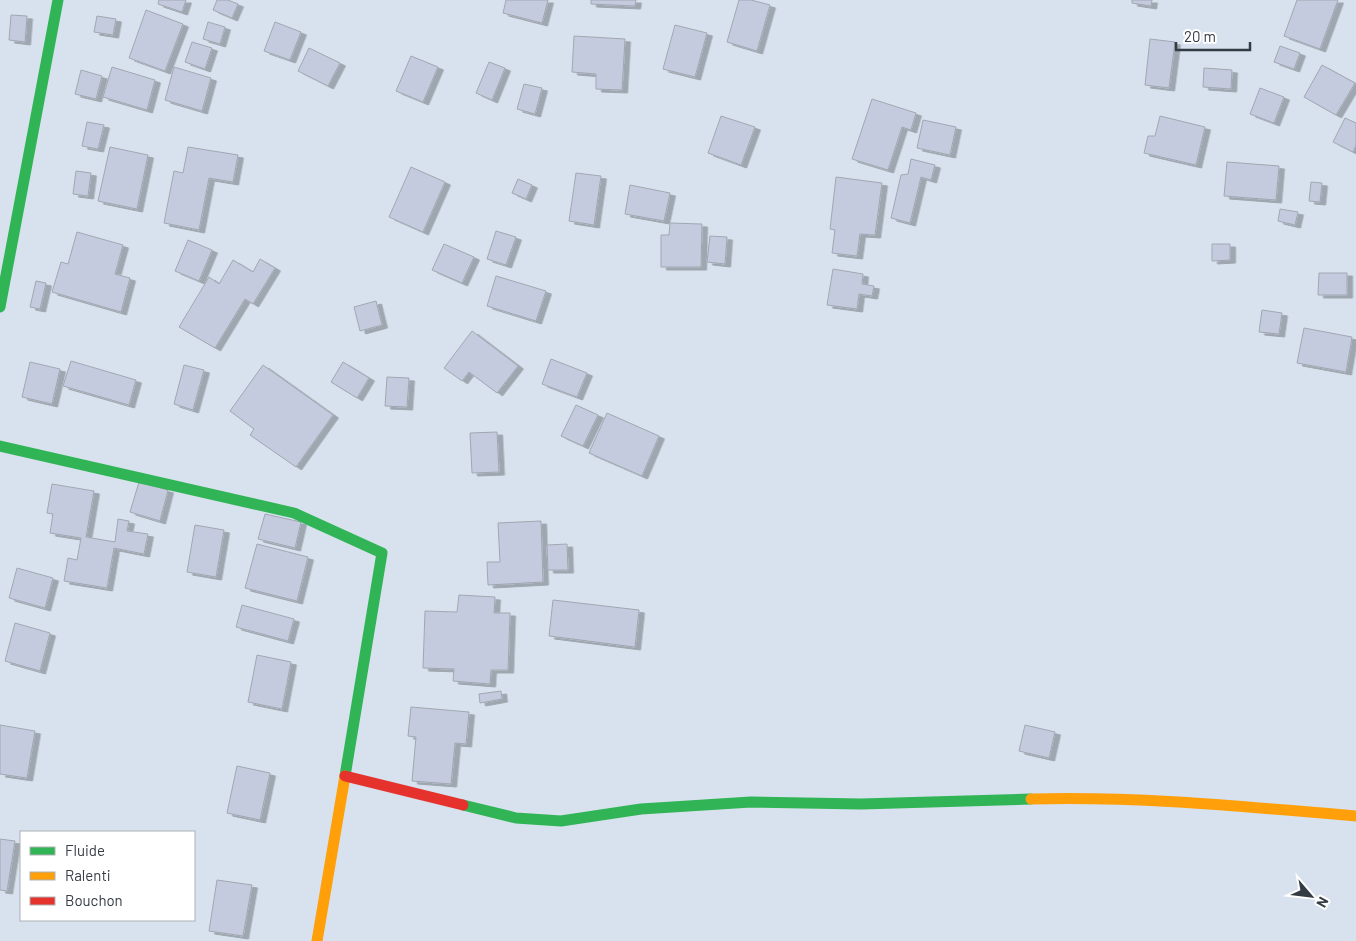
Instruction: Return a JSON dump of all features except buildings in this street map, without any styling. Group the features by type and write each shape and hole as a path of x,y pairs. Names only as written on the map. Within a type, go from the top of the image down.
{"main road":[{"path":"0,307 58,0"},
{"path":"0,446 294,513 382,553 317,941"},
{"path":"345,776 516,818 561,821 641,809 751,802 861,804 1063,798 1192,803 1356,816"}],"traffic: fast":[{"path":"0,307 58,0"},
{"path":"0,446 294,513 382,553 345,776"},
{"path":"463,805 516,818 561,821 641,809 751,802 861,804 1031,799"}],"traffic: slow":[{"path":"317,941 345,776"},
{"path":"1031,799 1072,798 1153,801 1356,816"}],"traffic: jam":[{"path":"345,776 463,805"}]}
